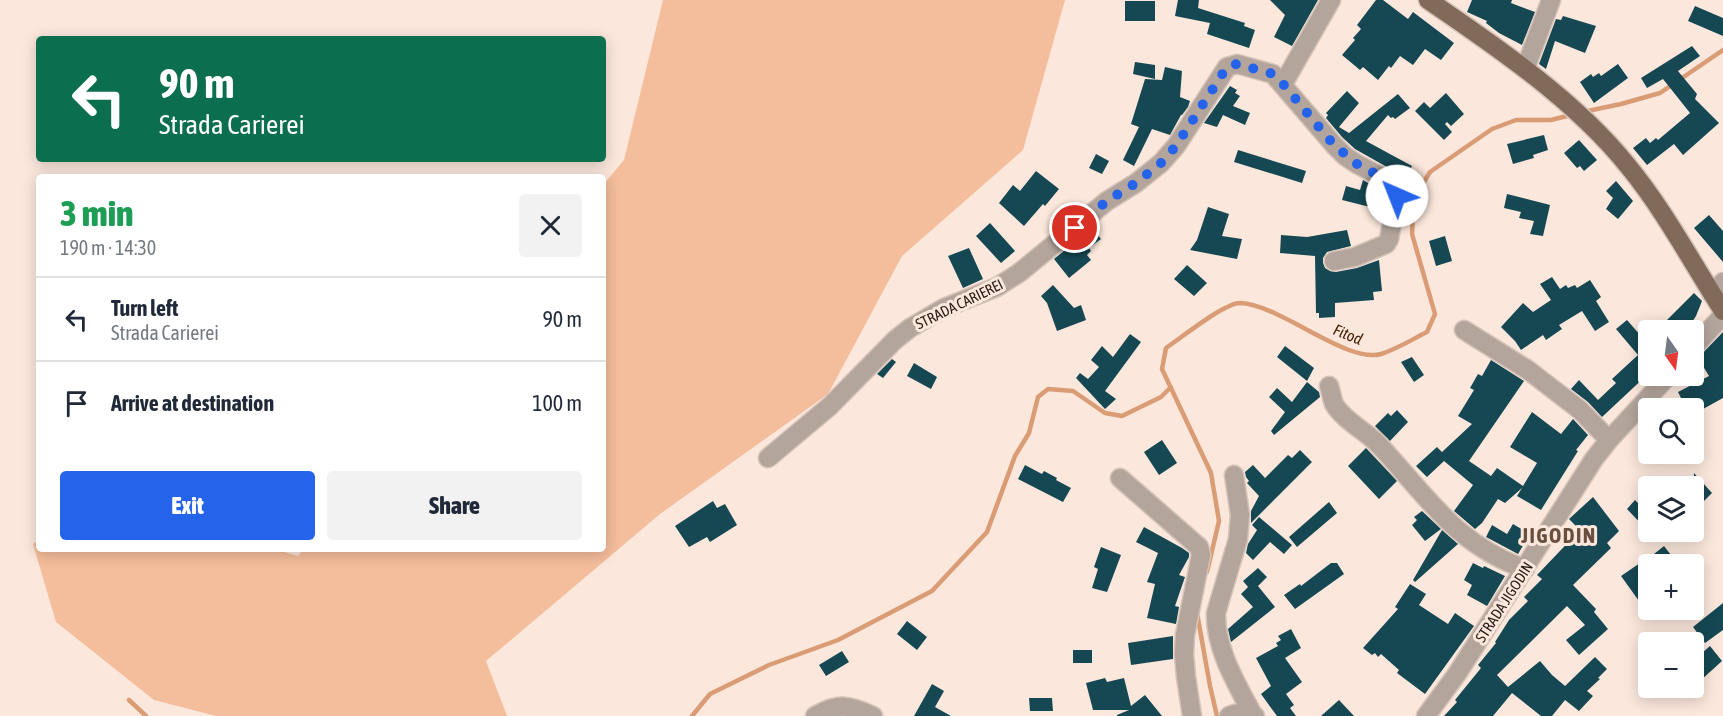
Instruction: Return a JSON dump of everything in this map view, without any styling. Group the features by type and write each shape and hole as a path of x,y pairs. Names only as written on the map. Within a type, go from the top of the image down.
{"main road":[{"path":"1428,0 1525,69 1585,120 1620,157 1643,185 1717,288 1723,313"}],"street":[{"path":"1283,84 1332,0"},
{"path":"1525,69 1551,0"},
{"name":"STRADA CARIEREI","path":"768,458 830,406 895,340 910,328 944,308 997,287 1018,273 1107,201 1136,183 1161,163 1176,146 1227,67 1237,64 1273,74 1345,156 1389,181 1395,187 1397,196 1389,239 1386,244 1355,257 1334,261"},
{"path":"1704,335 1723,313"},
{"path":"1464,330 1536,377 1580,410 1609,440"},
{"path":"1329,386 1334,404 1377,442 1450,525 1476,545 1504,561 1525,569"},
{"name":"STRADA JIGODIN","path":"1426,716 1457,674 1593,459 1659,386"},
{"path":"1234,475 1240,515 1238,539 1216,613 1216,623 1222,651 1236,683 1243,715"},
{"path":"1120,478 1199,547 1201,555 1185,635 1184,654 1192,716"},
{"path":"814,716 840,705 852,707 873,716"}],"shaded area":[{"path":"663,0 1065,0 1023,150 902,256 828,394 660,514 486,661 507,716 216,716 154,700 56,622 33,544 36,542 36,552 284,552 298,556 301,552 606,552 606,181 624,160"}],"building":[{"path":"1178,0 1199,0 1198,8 1245,23 1244,26 1255,30 1249,48 1207,34 1210,23 1175,16"},
{"path":"1270,0 1318,0 1292,46 1274,37 1285,15"},
{"path":"1376,0 1383,0 1408,19 1413,12 1454,43 1441,60 1425,49 1413,65 1400,56 1378,80 1363,67 1360,70 1342,55 1355,40 1353,38 1361,29 1357,25"},
{"path":"1472,0 1512,0 1511,3 1535,12 1522,45 1499,33 1486,23 1487,21 1467,12"},
{"path":"1125,1 1155,1 1155,21 1125,21"},
{"path":"1695,6 1723,18 1723,36 1688,21"},
{"path":"1563,16 1596,26 1585,53 1555,41 1546,69 1539,64 1556,19 1561,20"},
{"path":"1692,46 1700,56 1678,71 1697,94 1695,99 1719,123 1683,155 1674,144 1647,165 1633,148 1646,138 1650,143 1656,138 1658,140 1690,113 1663,79 1647,88 1641,78"},
{"path":"1135,62 1155,65 1155,79 1133,74"},
{"path":"1618,64 1628,78 1594,103 1580,82 1591,74 1593,77 1599,73 1601,76"},
{"path":"1165,67 1182,71 1180,97 1190,101 1170,135 1152,129 1134,166 1123,160 1139,127 1131,124 1145,79 1162,80"},
{"path":"1230,86 1237,90 1235,93 1240,96 1233,106 1250,113 1245,125 1223,115 1217,127 1204,123"},
{"path":"1347,91 1359,103 1339,127 1349,133 1398,94 1410,108 1395,119 1388,115 1366,141 1412,166 1405,179 1355,149 1326,118 1328,115 1326,113"},
{"path":"1446,93 1464,114 1451,126 1447,122 1445,124 1452,132 1444,140 1415,111 1424,102 1430,108"},
{"path":"1544,135 1548,150 1533,155 1534,158 1513,164 1507,144"},
{"path":"1579,140 1597,160 1584,171 1580,166 1577,168 1564,153"},
{"path":"1238,150 1306,171 1302,183 1234,162"},
{"path":"1096,154 1109,161 1102,174 1089,168"},
{"path":"1036,171 1059,189 1024,226 999,203 1013,185 1020,191"},
{"path":"1363,180 1385,193 1382,210 1342,200 1346,186 1360,190"},
{"path":"1616,181 1633,201 1618,219 1606,209 1613,198 1606,191"},
{"path":"1507,194 1550,205 1543,236 1530,234 1534,221 1519,218 1521,212 1504,208"},
{"path":"1208,207 1229,214 1222,236 1242,239 1237,259 1190,250 1197,240"},
{"path":"1709,215 1723,231 1723,262 1694,228"},
{"path":"990,223 1015,251 1001,263 976,236"},
{"path":"1092,228 1101,239 1089,248 1091,251 1087,255 1091,260 1069,278 1054,259"},
{"path":"1347,230 1351,246 1327,252 1323,258 1325,268 1336,272 1379,260 1382,291 1373,292 1374,300 1335,303 1335,317 1319,318 1319,313 1316,313 1315,256 1280,253 1281,235 1307,237"},
{"path":"1445,236 1452,261 1436,266 1429,241"},
{"path":"969,248 983,279 963,288 948,256"},
{"path":"1187,265 1207,283 1194,296 1174,279"},
{"path":"1552,277 1560,289 1566,285 1568,288 1575,285 1577,288 1590,280 1601,297 1596,301 1609,322 1595,331 1582,311 1559,325 1562,329 1546,340 1543,335 1521,350 1501,327 1523,303 1533,312 1551,300 1540,284"},
{"path":"1053,285 1074,308 1081,305 1086,320 1057,331 1047,303 1041,296"},
{"path":"1694,293 1702,301 1693,320 1667,320"},
{"path":"1627,320 1638,333 1638,355 1616,329"},
{"path":"1723,332 1723,398 1704,408 1704,398 1681,398 1678,392 1690,386 1704,386 1704,379 1709,376 1704,368 1704,352"},
{"path":"1130,334 1141,342 1105,391 1116,399 1105,409 1076,378 1080,373 1088,379 1099,367 1091,360 1102,346 1113,357"},
{"path":"1285,346 1314,368 1307,381 1277,357"},
{"path":"1638,355 1638,383 1602,417 1571,389 1579,380 1598,400 1616,383 1612,379"},
{"path":"1412,357 1424,375 1414,382 1401,362"},
{"path":"892,359 896,362 883,378 877,374"},
{"path":"1491,360 1524,381 1469,461 1491,476 1497,468 1523,486 1537,463 1510,447 1532,412 1561,434 1573,419 1588,435 1576,450 1578,451 1541,510 1517,496 1522,488 1505,503 1498,499 1482,523 1475,529 1454,511 1473,485 1444,461 1427,477 1416,466 1437,447 1442,452 1472,424 1458,416 1474,390 1470,388 1478,374 1482,376"},
{"path":"914,363 937,377 931,389 907,376"},
{"path":"1307,382 1319,392 1320,397 1274,435 1271,431 1285,412 1269,397 1277,388 1292,402"},
{"path":"1397,410 1408,422 1390,441 1375,426 1388,413 1391,416"},
{"path":"1162,440 1177,463 1159,475 1144,452"},
{"path":"1366,448 1397,481 1379,499 1348,466"},
{"path":"1300,450 1312,462 1251,523 1251,511 1259,496 1247,483 1249,481 1245,472 1253,465 1265,478 1288,455 1292,458"},
{"path":"1025,465 1042,474 1044,471 1071,488 1063,502 1018,479"},
{"path":"1704,484 1712,493 1704,501"},
{"path":"1593,497 1619,531 1607,543 1611,548 1573,585 1596,609 1594,612 1608,629 1579,655 1566,640 1585,625 1567,606 1497,675 1508,687 1540,661 1565,686 1595,657 1607,669 1587,691 1593,696 1579,711 1565,700 1552,716 1541,716 1512,693 1493,716 1444,716 1481,668 1478,665 1496,643 1509,620 1528,601 1524,597 1542,579 1537,575 1580,530 1569,519"},
{"path":"1635,500 1638,503 1638,521 1627,509"},
{"path":"713,501 717,508 725,504 737,525 710,542 707,537 689,547 675,526"},
{"path":"1329,502 1337,513 1297,547 1289,537"},
{"path":"1422,511 1441,529 1425,541 1412,525 1417,520 1414,517"},
{"path":"1259,517 1292,545 1284,554 1270,542 1253,560 1246,553 1248,544 1257,530 1252,525"},
{"path":"1513,524 1530,534 1518,554 1486,537 1492,525 1507,534"},
{"path":"1144,527 1189,553 1179,575 1185,577 1175,606 1179,607 1176,624 1147,618 1155,584 1147,582 1158,553 1136,542"},
{"path":"1442,530 1458,544 1415,582 1413,580"},
{"path":"1664,546 1670,554 1654,554"},
{"path":"1101,547 1121,555 1107,592 1092,588 1098,569 1094,567"},
{"path":"1331,563 1337,563 1344,574 1295,609 1284,595 1300,584 1301,586"},
{"path":"1473,563 1505,576 1487,606 1467,595 1472,585 1464,580"},
{"path":"1638,564 1638,600 1621,576"},
{"path":"1258,568 1267,577 1258,586 1275,607 1231,642 1228,629 1253,607 1241,594 1248,587 1243,581"},
{"path":"1410,584 1426,594 1419,605 1448,624 1455,613 1474,626 1425,694 1397,673 1399,670 1381,654 1378,657 1375,653 1372,655 1363,648 1398,609 1395,607"},
{"path":"1723,603 1723,630 1705,643 1704,632 1697,632 1693,627"},
{"path":"907,621 927,637 917,650 897,634"},
{"path":"1291,629 1301,648 1285,658 1302,682 1286,694 1294,705 1290,708 1296,716 1277,716 1261,694 1271,686 1256,658 1278,646 1276,643 1281,640 1278,636"},
{"path":"1173,636 1173,659 1131,665 1128,643"},
{"path":"1710,646 1722,661 1704,677 1704,651"},
{"path":"1073,650 1092,650 1092,663 1073,663"},
{"path":"842,651 849,662 826,676 819,665"},
{"path":"1105,678 1107,682 1124,678 1131,706 1145,695 1162,716 1117,716 1129,710 1093,710 1086,683"},
{"path":"932,684 944,691 935,707 951,716 914,716"},
{"path":"1029,698 1052,698 1053,711 1030,711"},
{"path":"1339,700 1354,716 1321,716"}],"waterway":[{"name":"Fitod","path":"1583,112 1660,93 1723,50"},
{"name":"Fitod","path":"1207,572 1219,521 1211,473 1162,369 1166,348 1214,315 1240,303 1274,313 1332,343 1367,355 1387,352 1427,332 1435,314 1412,234 1414,198 1430,172 1492,129 1516,120 1551,120 1571,115"},
{"path":"692,716 710,694 769,665 838,640 932,591 987,532 1015,456 1029,433 1038,397 1048,389 1073,391 1105,413 1122,416 1161,397 1171,387"},
{"name":"Fitod","path":"1197,613 1217,716"},
{"path":"129,700 146,716"}],"district":[{"name":"JIGODIN","path":"1559,535"}],"route":[{"path":"1075,228 1107,201 1136,183 1161,163 1176,146 1227,67 1237,64 1273,74 1345,156 1389,181 1395,187 1397,196"}]}
